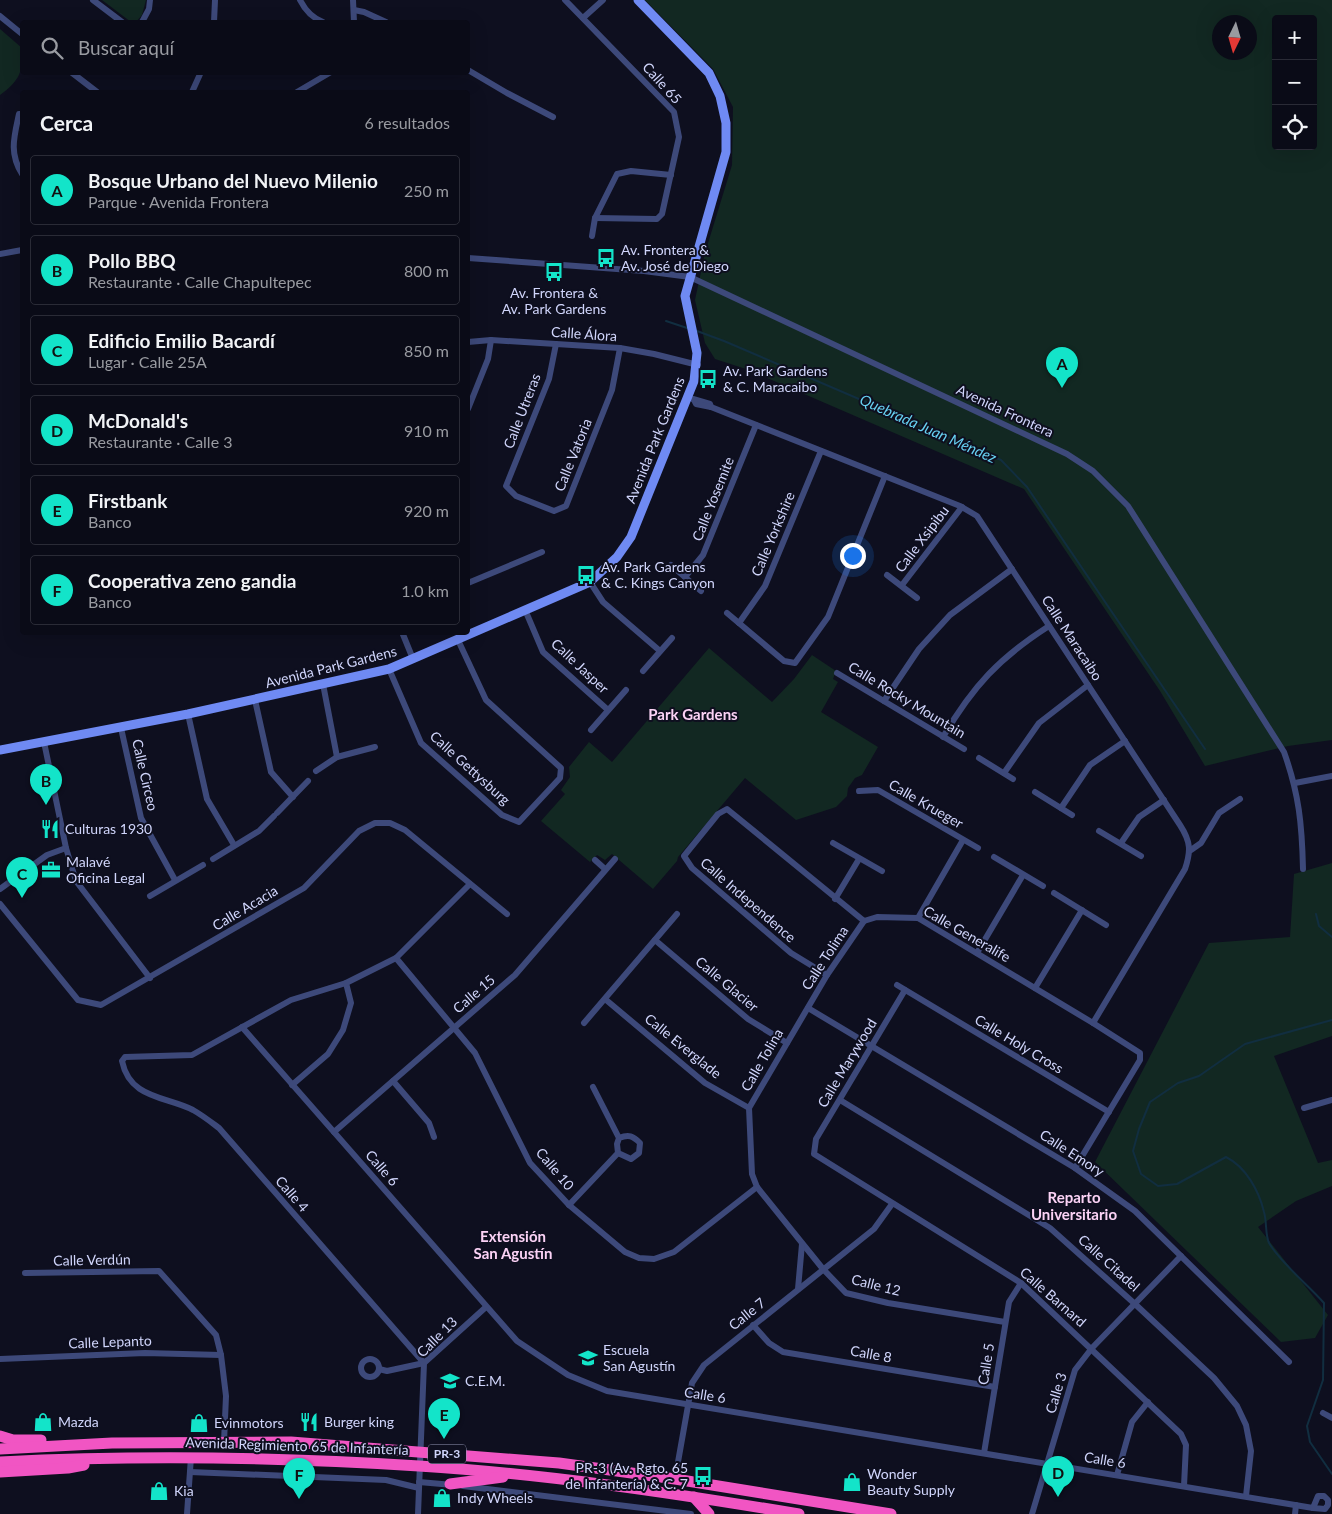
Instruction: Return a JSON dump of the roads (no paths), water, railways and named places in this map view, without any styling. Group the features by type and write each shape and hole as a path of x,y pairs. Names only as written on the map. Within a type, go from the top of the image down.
{"highway":[{"path":"0,1436 13,1440 75,1439 112,1443"},
{"name":"Avenida Regimiento 65 de Infantería","path":"0,1449 112,1443 291,1442 559,1463 675,1479 891,1514"},
{"name":"Avenida Regimiento 65 de Infantería","path":"0,1462 191,1457 420,1466 518,1474 694,1496 799,1514"},
{"path":"0,1472 68,1468 118,1458"},
{"path":"450,1484 518,1474"},
{"path":"694,1496 709,1514"}],"street":[{"path":"93,0 119,20"},
{"path":"143,20 150,9 150,0"},
{"path":"214,20 215,0"},
{"path":"300,0 310,14 320,20"},
{"path":"353,0 354,20"},
{"name":"Calle 65","path":"565,0 674,112 679,138 663,209 657,219 595,218"},
{"path":"583,18 603,0"},
{"name":"Avenida Park Gardens","path":"0,750 121,728 256,700 389,669 526,612 590,582 617,557 631,537 691,398 698,365 685,296 726,152 726,123 720,96 709,72 638,0"},
{"path":"354,10 364,12 382,20"},
{"path":"0,16 20,32"},
{"path":"470,71 507,94 553,117"},
{"path":"75,75 94,90"},
{"path":"193,90 200,75"},
{"path":"300,90 326,75"},
{"path":"19,114 14,138 14,162 20,171"},
{"path":"592,236 595,218 617,174 631,171 671,174"},
{"path":"0,254 20,250"},
{"name":"Avenida Frontera","path":"470,258 690,276 1067,454 1093,471 1128,506 1284,752 1295,783 1302,817 1303,869"},
{"path":"470,404 488,359 490,340"},
{"name":"Calle Álora","path":"470,342 490,340 620,348 698,365"},
{"name":"Calle Utreras","path":"506,486 549,379 556,344"},
{"name":"Calle Vatoria","path":"506,486 516,496 554,511 566,506 612,390 620,348"},
{"name":"Calle Maracaibo","path":"691,398 710,404 711,407 962,507 977,516 1188,837 1191,850"},
{"name":"Calle Yosemite","path":"685,577 703,555 756,425"},
{"name":"Calle Yorkshire","path":"739,622 765,586 821,451"},
{"path":"727,612 784,661 794,663 828,617 885,476"},
{"name":"Calle Xsipibu","path":"902,585 962,507"},
{"path":"470,582 542,552"},
{"path":"670,565 701,591"},
{"path":"884,701 919,649 950,615 1012,569"},
{"name":"Calle Xsipibu","path":"887,575 917,598"},
{"path":"590,582 603,602 660,651"},
{"name":"Calle Jasper","path":"526,612 543,652 608,710"},
{"path":"943,737 963,704 987,674 1020,644 1049,626"},
{"path":"403,635 413,659"},
{"path":"643,671 672,638"},
{"name":"Calle Gettysburg","path":"389,669 421,743 502,815 519,822 560,778 561,768 486,700 458,640"},
{"name":"Calle Rocky Mountain","path":"837,673 964,750"},
{"path":"323,684 337,757"},
{"path":"1004,773 1039,723 1088,686"},
{"name":"Calle Jasper","path":"591,730 626,690"},
{"path":"256,700 271,772 292,797"},
{"path":"188,714 207,799 234,845"},
{"name":"Calle Circeo","path":"121,728 141,818 176,880"},
{"path":"1061,808 1090,765 1125,741"},
{"path":"44,742 66,848 76,881 150,978"},
{"path":"316,771 337,757 375,747"},
{"path":"979,758 1013,779"},
{"path":"1295,783 1332,776"},
{"path":"213,859 259,831 308,782"},
{"name":"Calle Krueger","path":"859,791 878,790 978,848"},
{"path":"1035,792 1072,815"},
{"path":"1093,1023 1185,869 1191,850 1201,843 1219,813 1240,799"},
{"path":"1121,843 1139,817 1164,800"},
{"name":"Calle Independence","path":"827,975 791,954 692,868 684,856 718,814 727,809 835,899"},
{"name":"Calle Acacia","path":"0,904 78,1000 101,1005 304,888 359,831 375,823 390,823 405,830 506,914"},
{"path":"1099,831 1141,856"},
{"path":"918,918 963,840"},
{"path":"834,842 859,859 882,871"},
{"path":"0,889 47,855 66,848"},
{"path":"994,857 1043,886"},
{"name":"Calle 15","path":"334,1132 515,975 615,859"},
{"path":"859,859 835,899 864,921"},
{"path":"595,860 605,869"},
{"path":"150,896 203,864"},
{"path":"977,953 1023,875"},
{"path":"242,1027 291,1000 346,982 396,958 470,884"},
{"path":"1054,893 1106,924"},
{"path":"1035,988 1082,910"},
{"path":"584,1023 677,914"},
{"name":"Calle Generalife","path":"864,921 877,917 918,918 1140,1053 1140,1060 1109,1112"},
{"name":"Calle Tolima","path":"808,1008 827,975 864,921"},
{"name":"Calle Glacier","path":"655,940 748,1019 787,1042"},
{"name":"Calle 10","path":"396,958 475,1053 530,1162 569,1205 625,1252 638,1258 654,1259 674,1252 757,1187"},
{"path":"292,1085 328,1054 343,1030 351,1003 346,982"},
{"path":"897,985 905,990"},
{"name":"Calle Holy Cross","path":"905,990 1109,1112"},
{"name":"Calle Marywood","path":"820,1158 814,1154 816,1138 905,990"},
{"name":"Calle Everglade","path":"605,999 705,1083 749,1108"},
{"name":"Calle Tolina","path":"757,1187 752,1174 749,1108 808,1008"},
{"name":"Calle Emory","path":"808,1008 1075,1168 1135,1211 1289,1362"},
{"name":"Calle 4","path":"242,1027 192,1055 125,1057 122,1061 125,1073 144,1093 193,1110 219,1128 424,1363"},
{"name":"Calle 6","path":"242,1027 517,1341 568,1375 607,1391 1118,1474 1313,1508"},
{"path":"393,1081 429,1123 434,1137"},
{"path":"593,1087 619,1138 617,1144 618,1153 625,1158 631,1159 639,1153 640,1143 633,1136 626,1135 619,1138"},
{"name":"Calle Citadel","path":"840,1100 1050,1228 1214,1378 1237,1406 1246,1425 1250,1451 1246,1496"},
{"path":"1304,1108 1332,1100"},
{"path":"1075,1168 1109,1112"},
{"path":"569,1205 618,1153"},
{"name":"Calle Barnard","path":"820,1158 1021,1283 1181,1434 1186,1445 1184,1486"},
{"name":"Calle 12","path":"757,1187 802,1244 846,1293 1005,1322"},
{"name":"Calle 7","path":"675,1479 692,1383 704,1365 874,1228 892,1204"},
{"path":"798,1289 802,1244"},
{"name":"Calle 3","path":"1032,1514 1075,1370 1092,1348 1181,1256"},
{"name":"Calle Verdún","path":"25,1273 159,1271 216,1335 221,1355"},
{"name":"Calle 5","path":"984,1453 1009,1302 1021,1283"},
{"name":"Calle 13","path":"418,1514 424,1363 486,1307"},
{"name":"Calle 8","path":"754,1325 769,1344 783,1352 994,1388"},
{"name":"Calle Lepanto","path":"0,1359 145,1353 221,1355"},
{"path":"221,1355 226,1396 224,1442"},
{"path":"379,1369 387,1371 424,1363"},
{"path":"1118,1474 1132,1422 1148,1402"},
{"path":"1323,1413 1332,1418"},
{"path":"187,1514 191,1457"},
{"path":"190,1472 386,1480 419,1485 450,1484 691,1514"},
{"path":"670,1512 673,1494"},
{"path":"1295,1514 1296,1505"}],"waterway":[{"name":"Quebrada Juan Méndez","path":"666,321 690,329"},
{"name":"Quebrada Juan Méndez","path":"697,331 1001,460 1027,487 1205,749"},
{"name":"Quebrada Juan Méndez","path":"1316,914 1319,926 1332,937"},
{"name":"Quebrada Juan Méndez","path":"1332,1020 1245,1044 1199,1076 1178,1083 1150,1102 1139,1129 1133,1151 1141,1174 1158,1186 1177,1184 1226,1157 1240,1167 1251,1180 1262,1204 1269,1243 1287,1266 1324,1303 1323,1380 1307,1426 1310,1442 1332,1474"}],"place":[{"name":"Av. Frontera & Av. José de Diego","path":"606,258"},
{"name":"Av. Frontera & Av. Park Gardens","path":"554,272"},
{"name":"Av. Park Gardens & C. Maracaibo","path":"708,379"},
{"name":"Bosque Urbano del Nuevo Milenio","path":"1062,388"},
{"name":"Av. Park Gardens & C. Kings Canyon","path":"586,575"},
{"name":"Pollo BBQ","path":"46,805"},
{"name":"Culturas 1930","path":"50,829"},
{"name":"Malavé Oficina Legal","path":"51,870"},
{"name":"Edificio Emilio Bacardí","path":"22,898"},
{"name":"Escuela San Agustín","path":"588,1358"},
{"name":"C.E.M.","path":"450,1381"},
{"name":"Mazda","path":"43,1422"},
{"name":"Burger king","path":"309,1422"},
{"name":"Evinmotors","path":"199,1423"},
{"name":"Firstbank","path":"444,1439"},
{"name":"PR-3 (Av. Rgto. 65 de Infantería) & C. 7","path":"703,1476"},
{"name":"Wonder Beauty Supply","path":"852,1482"},
{"name":"Kia","path":"159,1491"},
{"name":"McDonald's","path":"1058,1497"},
{"name":"Indy Wheels","path":"442,1498"},
{"name":"Cooperativa zeno gandia","path":"299,1499"}],"district":[{"name":"Park Gardens","path":"693,715"},
{"name":"Reparto Universitario","path":"1074,1206"},
{"name":"Extensión San Agustín","path":"513,1246"}]}
